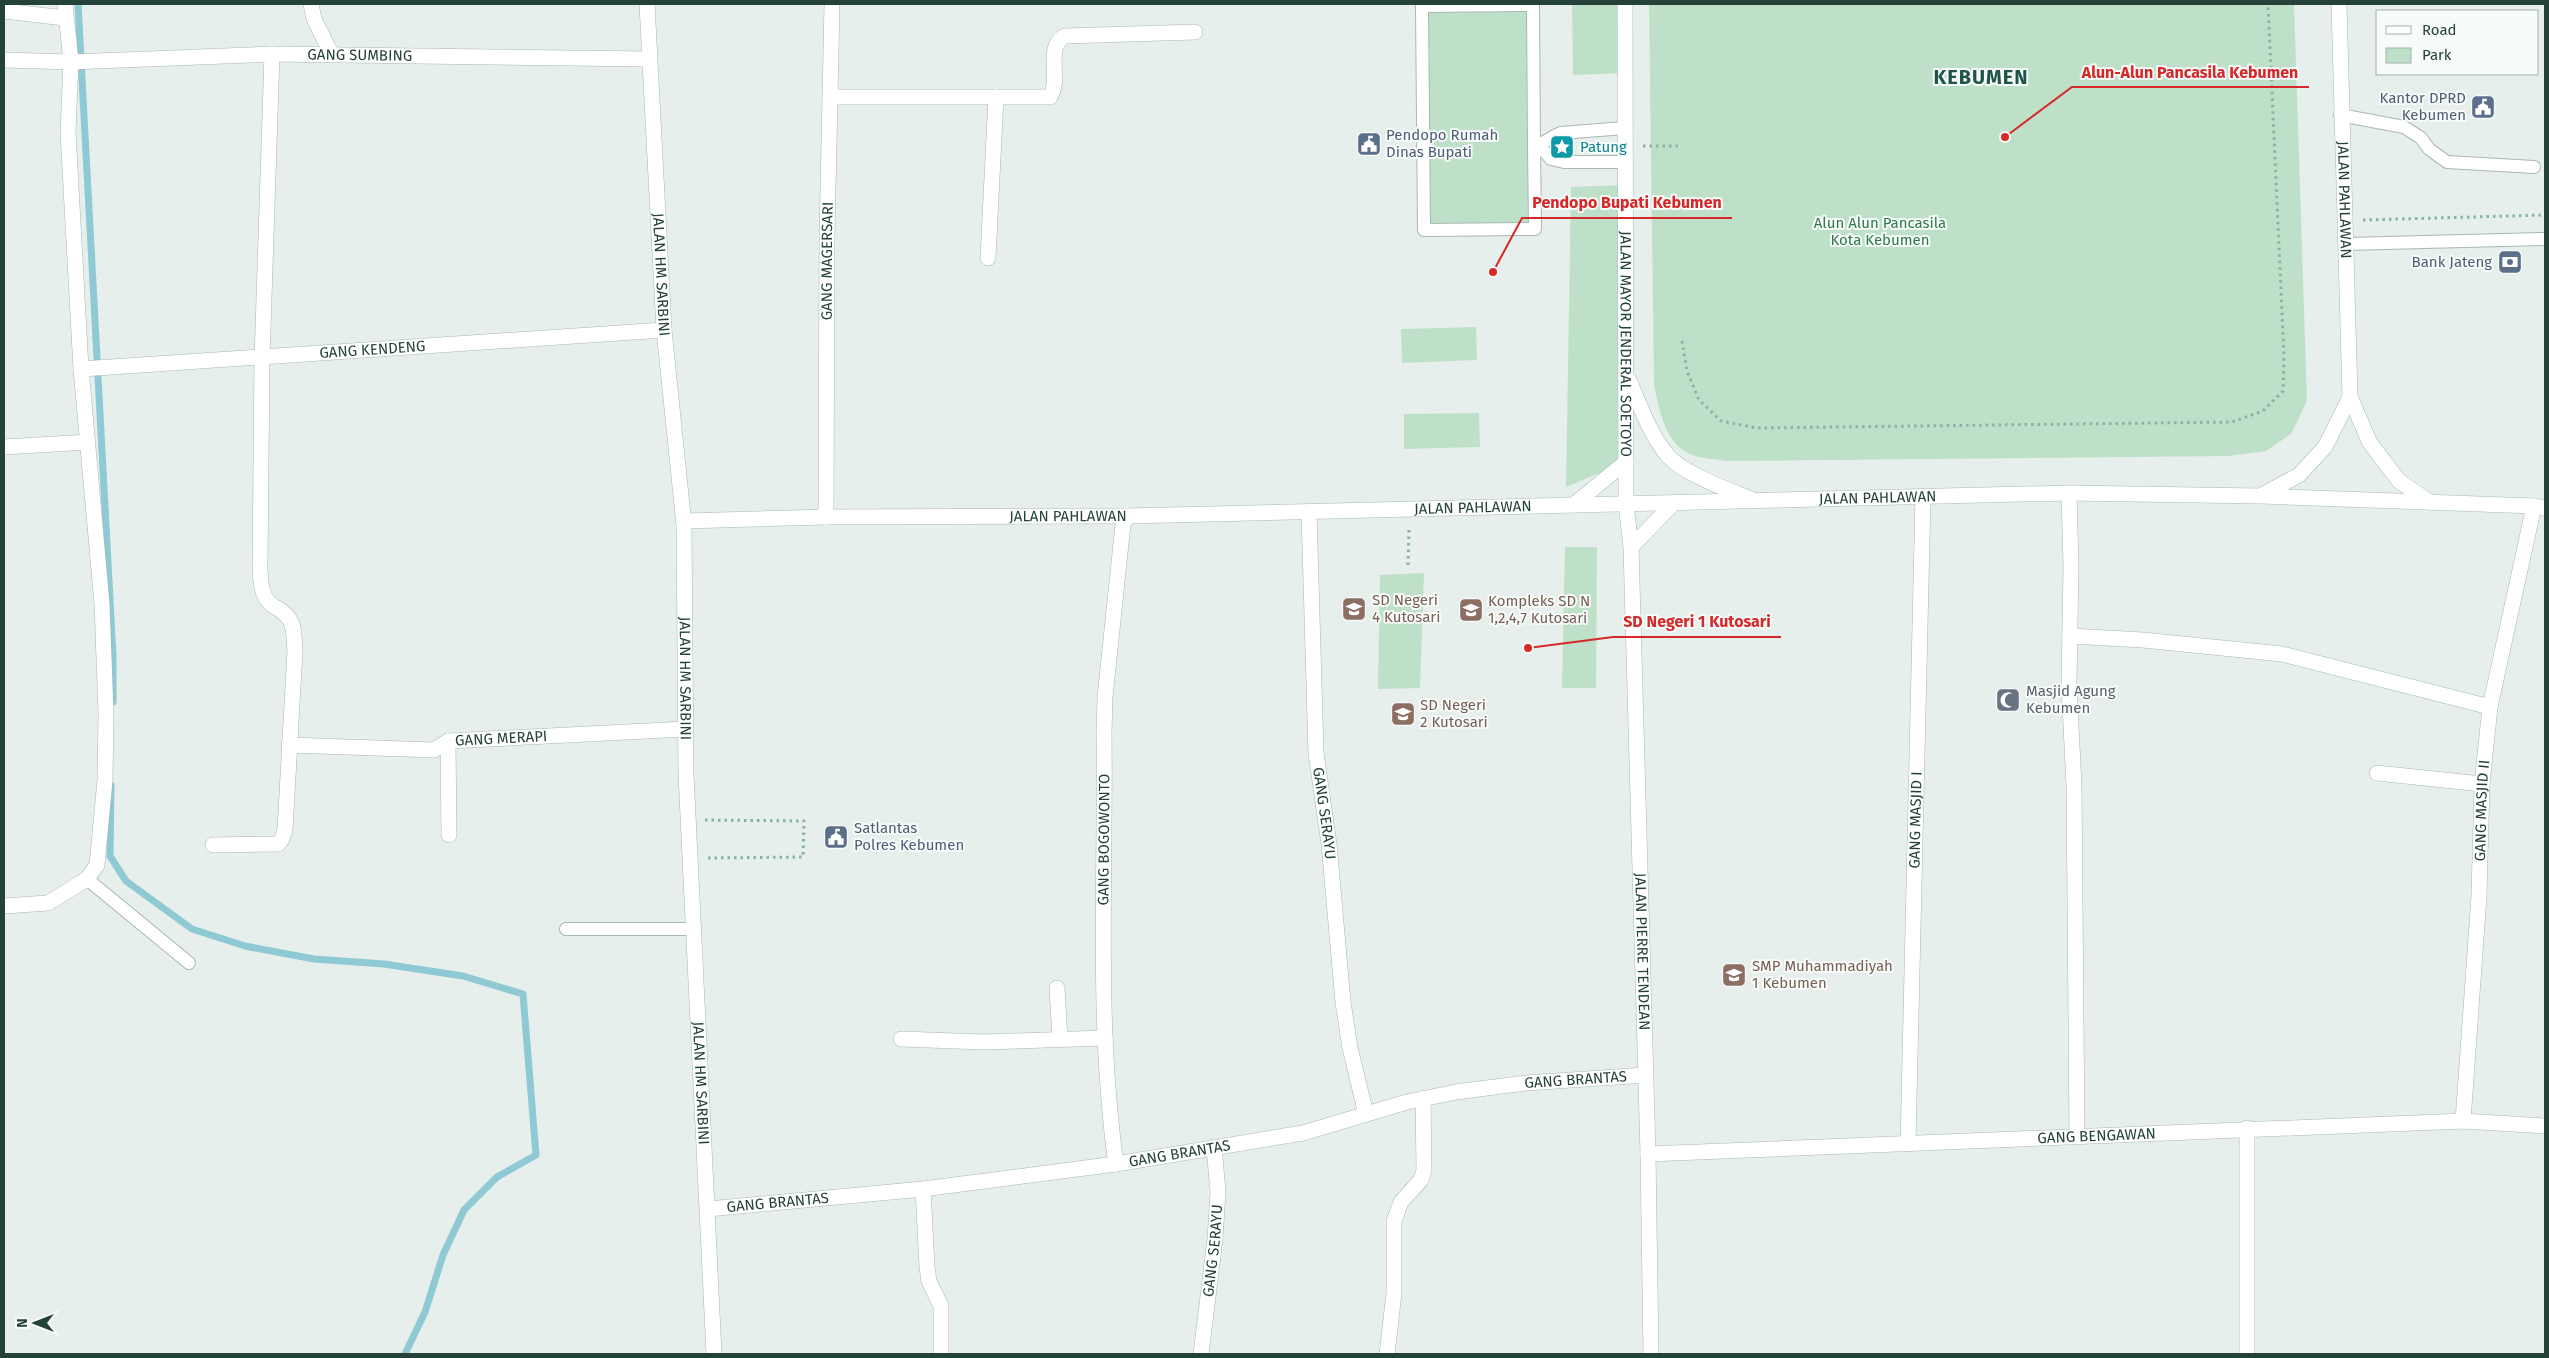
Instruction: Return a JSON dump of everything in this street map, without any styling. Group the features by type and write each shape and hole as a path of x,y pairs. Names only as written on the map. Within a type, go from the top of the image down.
{"street":[{"path":"311,4 314,19 332,56"},
{"name":"JALAN HM SARBINI","path":"647,4 664,330 684,522 688,820 714,1354"},
{"name":"GANG MAGERSARI","path":"826,517 827,236 832,97 832,4"},
{"name":"JALAN MAYOR JENDERAL SOETOYO","path":"1625,4 1626,504"},
{"name":"JALAN PAHLAWAN","path":"2339,4 2340,115 2350,397 2370,443 2398,481 2430,502"},
{"path":"4,11 65,11 70,62 68,132 86,369 88,442 102,604 106,713 105,780 97,864 87,879 48,903 4,906"},
{"path":"832,97 1050,97 1056,80 1055,47 1058,40 1065,36 1195,32"},
{"path":"213,845 269,845 278,844 282,839 295,651 294,632 290,620 282,610 266,601 262,589 260,569 262,359 272,54"},
{"name":"GANG SUMBING","path":"4,60 70,62 272,54 649,60"},
{"path":"988,258 996,97"},
{"name":"GANG KENDENG","path":"86,369 262,359 664,330"},
{"path":"1626,374 1648,423 1669,457 1697,476 1755,501"},
{"name":"JALAN PAHLAWAN","path":"2261,496 2299,475 2325,447 2350,397"},
{"path":"4,447 88,442"},
{"path":"1573,505 1626,462"},
{"path":"2068,493 2070,636 2068,685 2074,786 2077,1136"},
{"name":"JALAN PAHLAWAN","path":"684,522 826,517 1128,516 2068,493 2261,496 2430,502"},
{"name":"GANG MASJID I","path":"1908,1144 1923,497"},
{"path":"2430,502 2540,507"},
{"path":"1631,547 1674,503"},
{"name":"JALAN PIERRE TENDEAN","path":"1626,504 1631,547 1648,1154 1651,1354"},
{"name":"GANG MASJID II","path":"2462,1121 2479,896 2482,784 2490,707 2540,507"},
{"name":"GANG SERAYU","path":"1309,512 1316,753 1332,872 1343,1002 1350,1048 1366,1114"},
{"name":"GANG BOGOWONTO","path":"1116,1164 1108,1102 1105,1038 1105,697 1123,524 1128,516"},
{"path":"2070,636 2198,645 2282,654 2490,707"},
{"name":"GANG MERAPI","path":"289,745 434,750 448,741 686,730"},
{"path":"448,741 450,835"},
{"path":"2377,773 2482,784"},
{"path":"1058,988 1060,1039"},
{"path":"901,1039 955,1042 1105,1038"},
{"name":"GANG BRANTAS","path":"708,1209 923,1189 1116,1164 1303,1134 1423,1098 1526,1083 1646,1075"},
{"path":"1386,1354 1394,1293 1394,1221 1401,1202 1421,1180 1424,1170 1423,1098"},
{"name":"GANG BENGAWAN","path":"1648,1154 2247,1128 2462,1121 2545,1126"},
{"path":"2247,1128 2247,1354"},
{"name":"GANG SERAYU","path":"1201,1354 1215,1239 1218,1192 1214,1147"},
{"path":"923,1189 926,1267 929,1280 941,1306 940,1354"}],"lane":[{"path":"1536,145 1535,229 1424,230 1422,6 1533,5 1536,145 1551,159 1564,162 1625,154"},
{"path":"2340,115 2404,127 2421,138 2428,148 2447,162 2534,167"},
{"path":"1536,145 1551,136 1561,133 1625,128"},
{"path":"2346,244 2545,238"},
{"path":"87,879 189,963"},
{"path":"566,929 694,929"}],"path":[{"path":"1682,341 1687,371 1699,400 1721,421 1756,428 2232,422 2263,411 2282,391 2284,357 2268,4"},
{"path":"1625,154 1682,146"},
{"path":"2345,220 2545,215"},
{"path":"1408,565 1410,509"},
{"path":"688,820 804,822 803,857 690,858"}],"green space":[{"path":"1572,4 1622,4 1625,73 1573,75"},
{"name":"Alun Alun Pancasila Kota Kebumen","path":"1649,4 2294,4 2307,401 2291,434 2266,451 2228,456 1726,461 1699,457 1685,451 1670,436 1662,417 1654,385"},
{"path":"1533,5 1535,229 1424,230 1422,6"},
{"path":"1625,185 1626,462 1566,487 1571,187"},
{"path":"1476,327 1477,360 1402,363 1401,329"},
{"path":"1479,413 1480,447 1404,449 1404,414"},
{"path":"1565,547 1597,547 1596,688 1562,688"},
{"path":"1424,573 1420,688 1378,689 1380,575"}],"waterway":[{"path":"78,4 113,656 113,702"},
{"path":"111,785 110,856 126,881 192,929 245,946 314,959 384,964 463,976 523,994 536,1155 497,1177 464,1210 443,1255 425,1312 405,1354"}],"place":[{"name":"Kantor DPRD Kebumen","path":"2483,107"},
{"name":"Alun-Alun Pancasila Kebumen","path":"2005,137"},
{"name":"Pendopo Rumah Dinas Bupati","path":"1369,144"},
{"name":"Patung","path":"1562,147"},
{"name":"Bank Jateng","path":"2510,262"},
{"name":"Pendopo Bupati Kebumen","path":"1493,272"},
{"name":"SD Negeri 4 Kutosari","path":"1354,609"},
{"name":"Kompleks SD N 1,2,4,7 Kutosari","path":"1471,610"},
{"name":"SD Negeri 1 Kutosari","path":"1528,648"},
{"name":"Masjid Agung Kebumen","path":"2008,700"},
{"name":"SD Negeri 2 Kutosari","path":"1403,714"},
{"name":"Satlantas Polres Kebumen","path":"836,837"},
{"name":"SMP Muhammadiyah 1 Kebumen","path":"1734,975"}],"district":[{"name":"KEBUMEN","path":"1981,77"}]}
